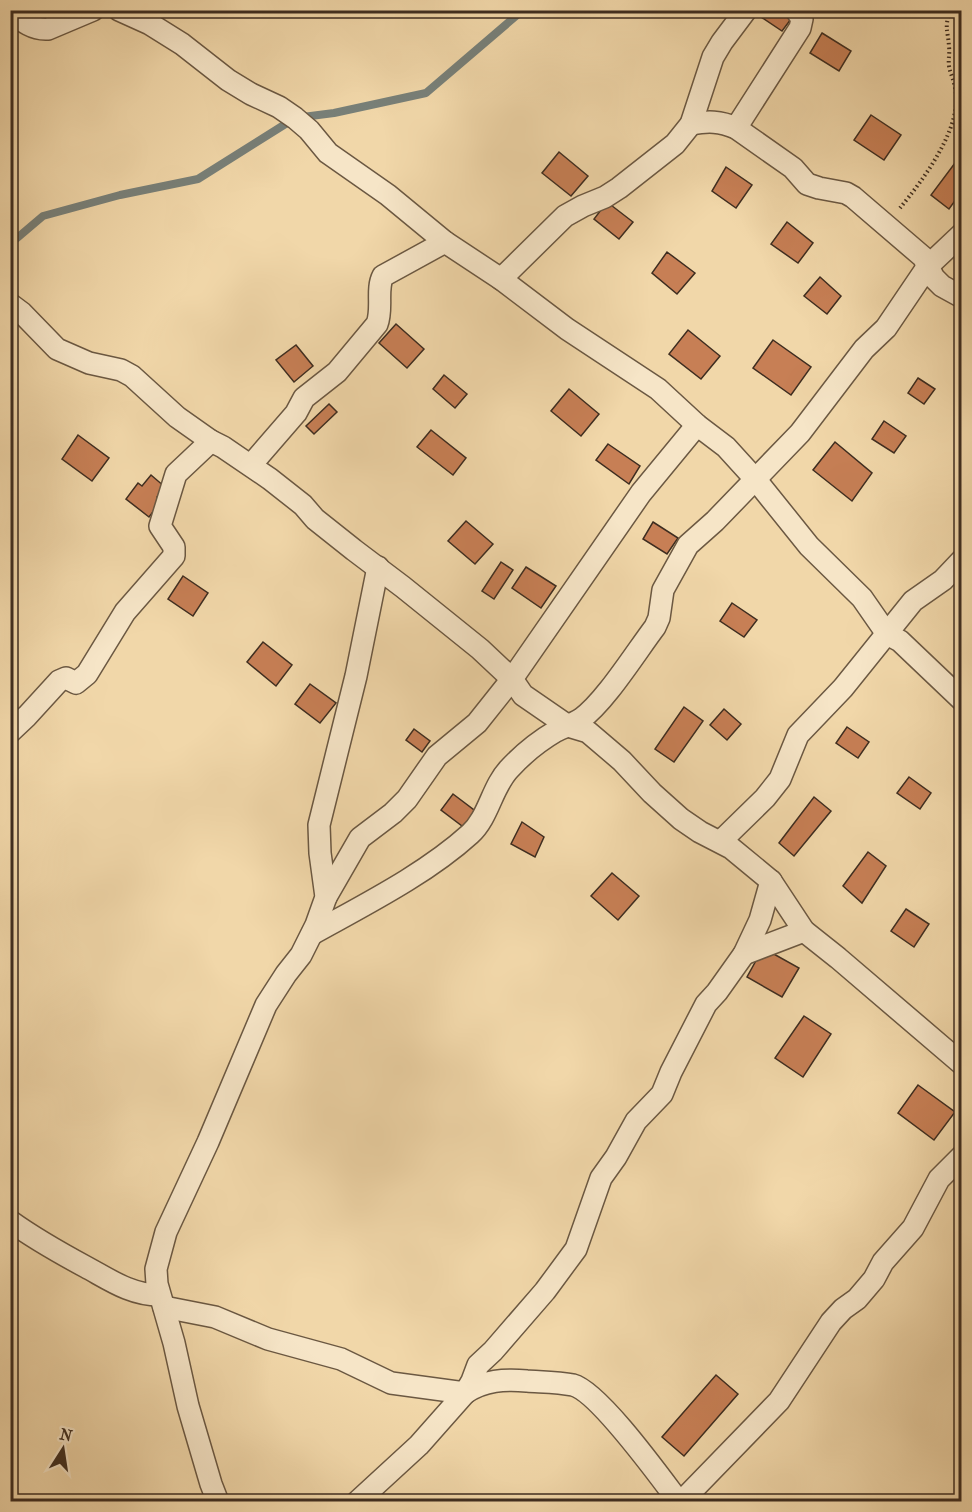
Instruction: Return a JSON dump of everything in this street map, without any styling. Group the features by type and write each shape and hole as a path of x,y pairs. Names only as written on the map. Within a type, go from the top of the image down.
{"street":[{"path":"10,11 30,27 48,29 93,10"},
{"path":"119,10 150,24 182,44 228,80 295,118 309,130 328,153 388,195 445,242 501,279 567,329 658,389 697,425 726,447 809,546 862,598 887,634 900,641 962,700"},
{"path":"501,279 565,216 619,188 675,144 691,124 713,57 746,10"},
{"path":"736,128 800,28 801,19 796,10"},
{"path":"691,124 708,121 736,128 793,168 807,184 819,189 846,193 923,257 934,278 942,286 962,297"},
{"path":"312,934 384,894 436,860 471,833 500,779 509,768 541,741 581,719 592,709 655,627 659,618 663,590 688,545 756,480 800,433 864,349 886,328 928,266 962,234"},
{"path":"251,465 296,413 304,398 337,372 377,324 380,318 380,288 383,276 445,242"},
{"path":"10,304 57,349 89,363 121,369 132,375 177,417 251,465 303,505 315,519 346,544 480,649 512,679 523,695 568,726 588,732 622,761 652,794 681,819 700,832 721,841 771,881 804,932 838,958 962,1064"},
{"path":"218,1502 188,1406 156,1284 156,1269 166,1232 204,1153 266,1005 301,955 326,897 360,838 393,813 407,799 437,756 477,723 512,679 641,494 697,425"},
{"path":"10,732 59,681 66,678 76,683 87,674 121,617 174,556 174,547 160,526 168,494 176,474 211,441"},
{"path":"721,841 765,798 780,778 798,735 822,711 913,601 943,580 962,560"},
{"path":"326,897 319,825 356,676 378,567"},
{"path":"465,1393 483,1359 493,1352 576,1249 601,1178 636,1121 662,1094 670,1072 706,1004 744,954 760,920 771,881"},
{"path":"744,954 804,932"},
{"path":"357,1502 419,1445 444,1414 465,1393 478,1384 502,1380 574,1386 592,1398 623,1430 680,1502 778,1401 831,1322 857,1299 874,1279 884,1262 913,1227 939,1179 962,1156"},
{"path":"10,1221 44,1245 118,1285 216,1317 268,1339 341,1359 391,1383 465,1393"}],"path":[{"path":"885,225 917,188 947,138 956,109 956,90 949,66 950,46 945,26 950,10"}],"building":[{"path":"766,10 788,10 794,15 782,31 761,17"},
{"path":"822,33 851,51 839,71 810,53"},
{"path":"871,115 901,135 884,160 854,140"},
{"path":"559,152 588,176 571,196 542,173"},
{"path":"955,163 962,167 962,191 949,209 931,195"},
{"path":"726,167 752,185 736,208 712,191"},
{"path":"607,202 633,222 619,239 594,219"},
{"path":"787,222 813,243 798,263 771,244"},
{"path":"667,252 695,273 677,294 652,273"},
{"path":"820,277 841,296 827,314 804,296"},
{"path":"396,324 424,349 407,368 379,343"},
{"path":"688,330 720,356 701,379 669,354"},
{"path":"773,340 811,367 791,395 753,368"},
{"path":"296,345 313,366 294,382 276,360"},
{"path":"444,375 467,394 455,408 433,389"},
{"path":"918,378 935,389 924,404 908,393"},
{"path":"569,389 599,414 581,436 551,411"},
{"path":"329,404 337,412 314,434 306,426"},
{"path":"884,421 906,436 894,453 872,439"},
{"path":"431,430 466,458 453,475 417,447"},
{"path":"78,435 109,458 92,481 62,459"},
{"path":"835,442 872,473 852,501 813,470"},
{"path":"608,444 640,466 629,484 596,460"},
{"path":"151,475 165,487 157,497 162,500 149,517 126,499 138,483 142,486"},
{"path":"466,521 493,544 475,564 448,541"},
{"path":"653,522 678,538 667,554 643,539"},
{"path":"501,562 513,570 494,599 482,591"},
{"path":"526,567 556,586 541,608 512,588"},
{"path":"183,576 208,593 193,616 168,599"},
{"path":"732,603 757,620 744,637 720,621"},
{"path":"263,642 292,665 276,686 247,662"},
{"path":"310,684 336,703 320,723 295,704"},
{"path":"684,707 703,721 674,762 655,749"},
{"path":"724,709 741,724 727,740 710,725"},
{"path":"847,727 869,742 858,758 836,743"},
{"path":"414,729 430,741 422,752 406,740"},
{"path":"909,777 931,793 920,809 897,793"},
{"path":"453,794 478,813 466,829 441,810"},
{"path":"814,797 831,811 794,856 779,843"},
{"path":"522,822 544,837 535,857 511,844"},
{"path":"962,827 962,841 955,837"},
{"path":"868,852 886,866 862,903 843,886"},
{"path":"612,873 639,896 618,920 591,896"},
{"path":"906,909 929,924 914,947 891,931"},
{"path":"763,948 799,968 782,997 747,977"},
{"path":"804,1016 831,1034 803,1077 775,1058"},
{"path":"918,1085 955,1112 934,1140 898,1113"},
{"path":"716,1375 738,1394 684,1456 662,1437"}],"waterway":[{"path":"10,244 43,216 120,195 198,179 295,118 334,113 426,93 523,10"}]}
